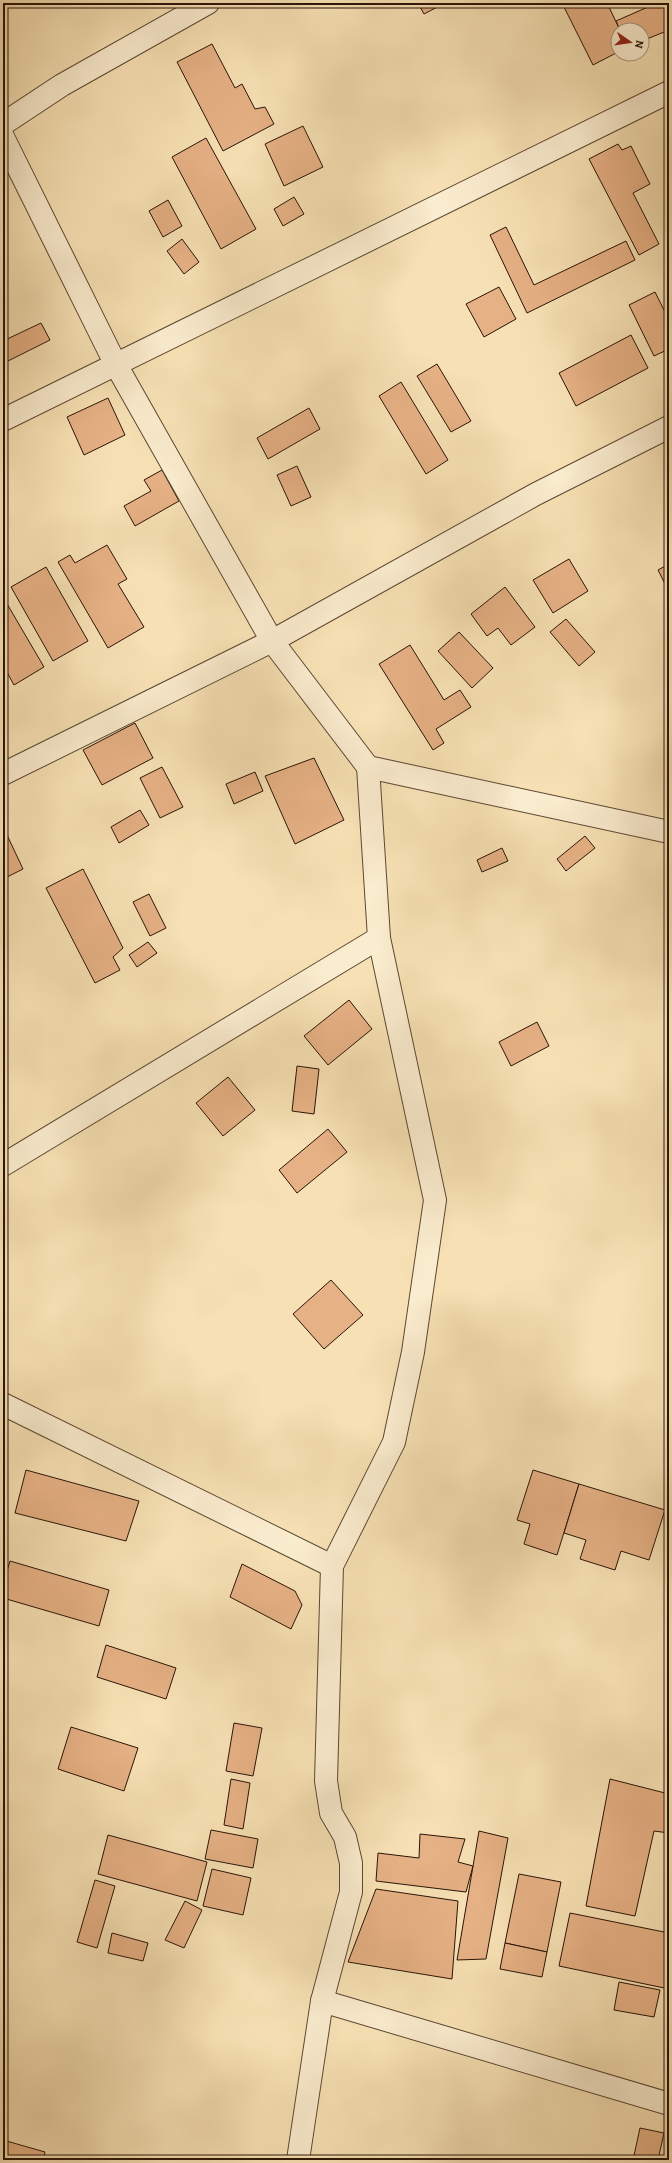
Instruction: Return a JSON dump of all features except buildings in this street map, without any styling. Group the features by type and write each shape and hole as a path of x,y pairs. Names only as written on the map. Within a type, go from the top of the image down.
{"street":[{"path":"3,124 62,85 208,3"},
{"path":"3,420 116,363 669,92"},
{"path":"3,137 116,363 272,642 368,767 379,938 435,1200 413,1352 394,1442 332,1566 326,1781 331,1813 344,1837 351,1862 351,1892 322,2001 298,2160"},
{"path":"3,774 272,642 536,494 669,427"},
{"path":"368,767 669,832"},
{"path":"3,1165 379,938"},
{"path":"3,1404 332,1566"},
{"path":"322,2001 669,2104"}]}
